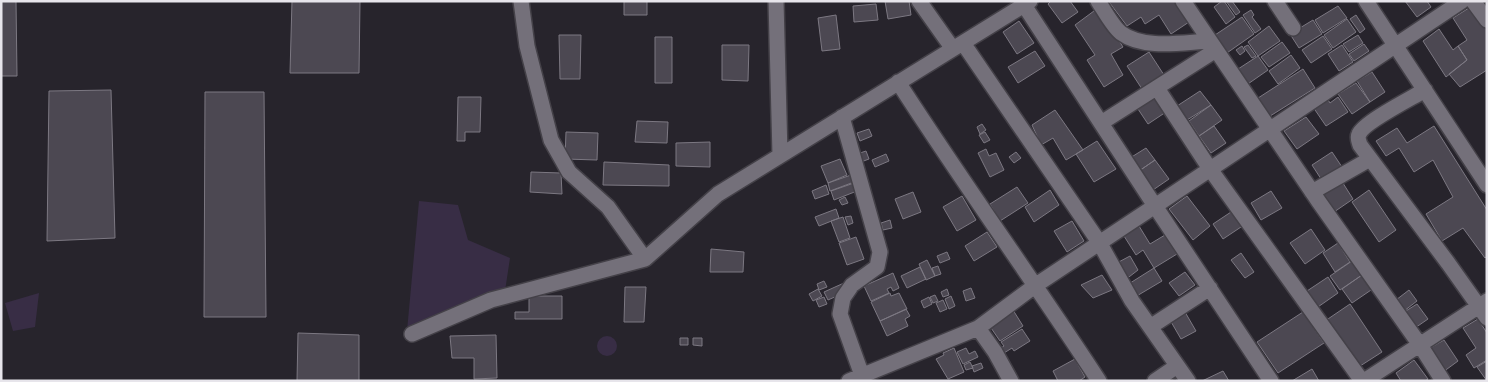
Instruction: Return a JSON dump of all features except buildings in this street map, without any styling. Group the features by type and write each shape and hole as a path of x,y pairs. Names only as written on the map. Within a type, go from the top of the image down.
{"street":[{"path":"521,1 527,46 551,140 569,172 608,207 645,259"},
{"path":"776,1 780,155"},
{"path":"919,1 958,46 1099,242 1132,301 1188,381"},
{"path":"1098,1 1121,33 1141,42 1213,46"},
{"path":"1183,1 1443,381"},
{"path":"1275,1 1293,28"},
{"path":"1366,1 1487,185"},
{"path":"842,117 880,252 877,267 852,285 843,298 840,314 858,379 978,328 1099,242 1396,47 1462,1"},
{"path":"1473,1 1487,20"},
{"path":"412,334 491,300 645,259 718,194 1025,3 1101,123 1271,381"},
{"path":"1101,123 1157,88 1213,46"},
{"path":"898,82 951,165 1036,285 1099,381"},
{"path":"1157,88 1210,169 1363,381 1484,308 1370,159 1358,140 1358,135 1366,125 1424,90"},
{"path":"1312,192 1370,159"},
{"path":"1150,327 1210,288"},
{"path":"978,328 995,352 1011,381"},
{"path":"1155,381 1177,366"}],"shaded area":[{"path":"419,201 458,205 468,240 510,258 505,291 407,331"},
{"path":"39,293 35,327 13,331 5,303"},
{"path":"603,336 611,336 617,342 617,350 611,356 603,356 597,350 597,342"}]}
